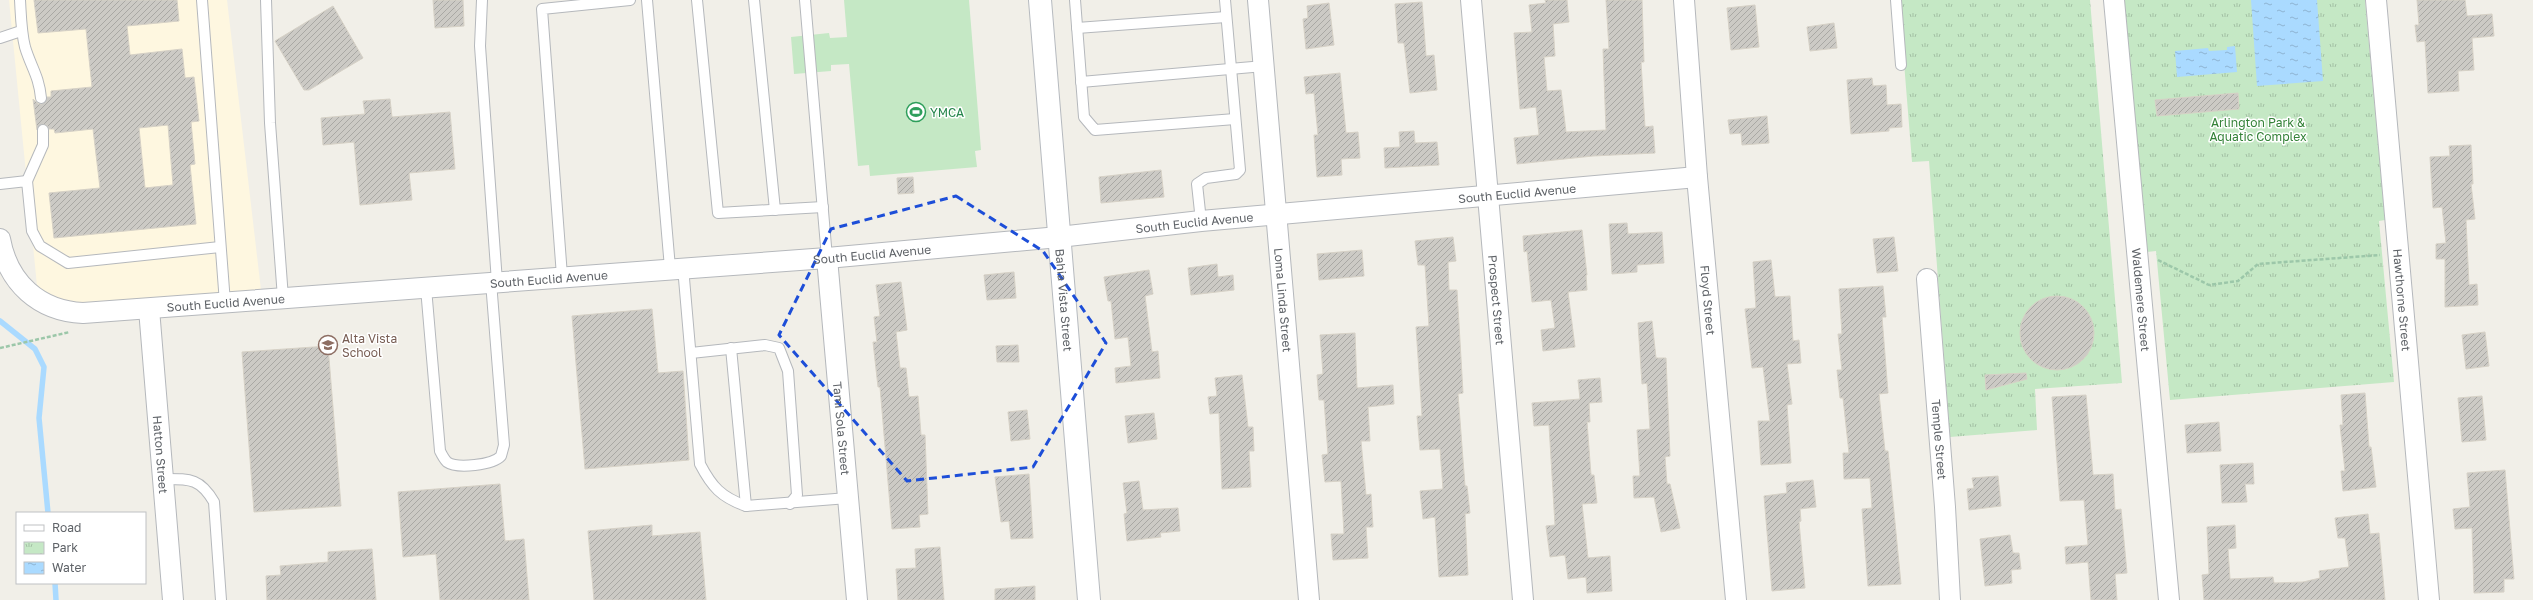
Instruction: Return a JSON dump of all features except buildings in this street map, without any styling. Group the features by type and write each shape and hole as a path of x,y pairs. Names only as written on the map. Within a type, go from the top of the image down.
{"street":[{"name":"Bahia Vista Street","path":"1040,0 1089,600"},
{"name":"Loma Linda Street","path":"1258,0 1309,600"},
{"name":"Prospect Street","path":"1471,0 1523,600"},
{"name":"Floyd Street","path":"1684,0 1697,177 1736,600"},
{"name":"Waldemere Street","path":"2114,0 2169,600"},
{"name":"Hawthorne Street","path":"2376,0 2429,600"},
{"name":"South Euclid Avenue","path":"0,239 9,270 26,291 47,306 63,312 83,313 426,288 676,267 827,258 1059,237 1201,221 1697,177"},
{"name":"Tami Sola Street","path":"827,258 857,600"},
{"name":"Temple Street","path":"1927,279 1945,507 1950,600"},
{"name":"Hatton Street","path":"149,309 173,600"}],"lane":[{"path":"20,0 21,31 26,49 39,80 40,98"},
{"path":"202,0 225,303"},
{"path":"266,0 270,123 283,298"},
{"path":"426,288 440,451 443,458 454,464 488,463 501,456 504,445 480,46 482,0"},
{"path":"562,276 542,9 630,0"},
{"path":"647,0 676,267 691,353 700,464 711,485 730,500 746,506 790,504 848,498"},
{"path":"697,0 718,213 823,207"},
{"path":"754,0 775,210"},
{"path":"805,0 827,258"},
{"path":"1075,0 1084,117 1095,130 1235,118"},
{"path":"1201,221 1197,184 1206,178 1236,174 1240,170 1225,0"},
{"path":"1896,0 1901,65"},
{"path":"1076,28 1226,17"},
{"path":"0,38 21,31"},
{"path":"1081,82 1264,66"},
{"path":"43,130 44,146 27,182 32,231 40,246 68,263 220,248"},
{"path":"0,184 27,182"},
{"path":"691,353 765,345 780,348 788,371 797,495 790,504"},
{"path":"731,348 746,506"},
{"path":"163,479 197,482 207,490 214,502 221,600"}],"path":[{"path":"2158,260 2209,285 2238,281 2258,264 2398,254"},
{"path":"0,348 53,335"}],"highlighted area":[{"path":"956,196 1043,251 1106,343 1033,467 907,481 779,335 831,229"}],"shaded area":[{"path":"9,0 227,0 261,290 83,304 66,303 53,298 37,286"}],"green space":[{"name":"YMCA","path":"844,0 969,0 981,150 975,151 977,167 870,176 869,165 858,166 849,64 831,65 831,71 794,74 791,37 829,33 830,38 847,37"},
{"path":"1899,0 2090,0 2122,383 2035,389 2037,430 1950,437 1929,161 1912,162"},
{"name":"Arlington Park & Aquatic Complex","path":"2124,0 2365,0 2385,220 2379,221 2394,382 2170,400 2156,251 2147,252"}],"water":[{"path":"2251,0 2317,0 2323,81 2257,86"},
{"path":"2235,46 2237,72 2177,77 2175,51 2208,48 2209,51 2227,50 2227,47"}],"waterway":[{"path":"0,321 35,349 44,367 39,418 48,512"},
{"path":"55,584 56,600"}],"place":[{"name":"YMCA","path":"916,112"},
{"name":"Alta Vista School","path":"328,345"}]}
